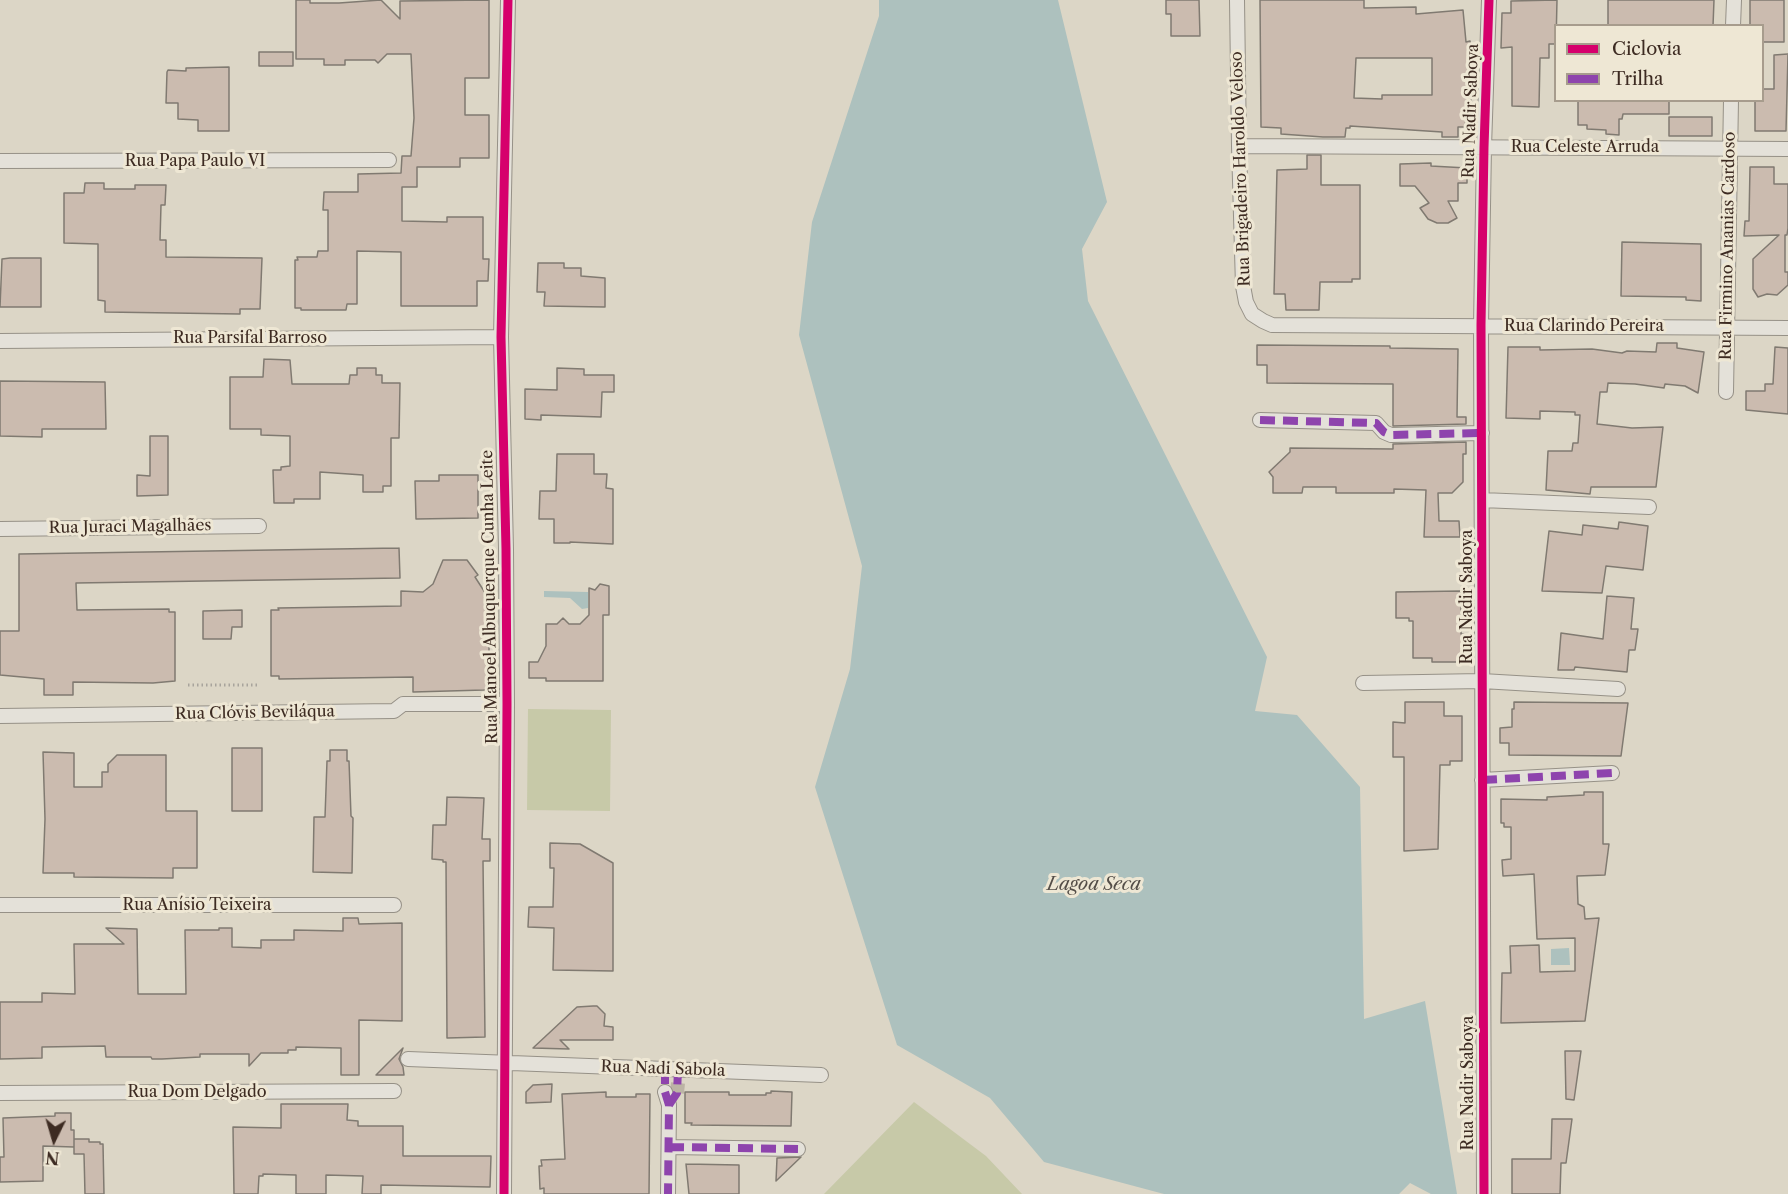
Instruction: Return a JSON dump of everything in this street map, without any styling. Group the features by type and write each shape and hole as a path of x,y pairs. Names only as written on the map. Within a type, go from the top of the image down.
{"street":[{"name":"Rua Manoel Albuquerque Cunha Leite","path":"504,1194 507,704 501,337 508,0"},
{"name":"Rua Brigadeiro Haroldo Veloso","path":"1238,0 1243,286 1246,302 1252,314 1272,325"},
{"name":"Rua Nadir Saboya","path":"1484,1194 1481,325 1489,0"},
{"path":"1733,24 1734,0"},
{"name":"Rua Firmino Ananias Cardoso","path":"1726,392 1731,102"},
{"name":"Rua Celeste Arruda","path":"1239,146 1788,149"},
{"name":"Rua Papa Paulo VI","path":"0,161 389,160"},
{"name":"Rua Clarindo Pereira","path":"1272,325 1788,328"},
{"name":"Rua Parsifal Barroso","path":"0,341 501,337"},
{"path":"1260,420 1376,423 1384,432 1391,435 1482,434"},
{"path":"1482,500 1650,507"},
{"name":"Rua Juraci Magalhães","path":"0,529 259,526"},
{"path":"1363,683 1482,681 1618,689"},
{"name":"Rua Clóvis Beviláqua","path":"0,716 394,711 403,704 507,704"},
{"path":"1482,780 1612,773"},
{"name":"Rua Anísio Teixeira","path":"0,905 394,905"},
{"path":"408,1059 504,1062"},
{"name":"Rua Nadi Sabola","path":"504,1062 671,1085 821,1075"},
{"path":"668,1194 671,1085"},
{"name":"Rua Dom Delgado","path":"0,1093 394,1091"},
{"path":"669,1147 798,1149"}],"path":[{"path":"188,685 257,685"}],"green space":[{"path":"528,709 611,710 610,811 527,810"},
{"path":"914,1102 986,1156 1022,1194 824,1194"}],"water":[{"name":"Lagoa Seca","path":"879,0 1058,0 1107,202 1082,249 1088,301 1267,657 1255,711 1297,715 1360,787 1364,1019 1425,1001 1457,1194 1431,1194 1410,1183 1399,1194 1164,1194 1044,1162 990,1098 897,1045 815,787 850,669 862,566 799,335 812,222 879,16"},
{"path":"544,591 588,592 588,608 582,609 570,598 544,597"},
{"path":"1569,948 1570,965 1551,965 1551,949"}],"building":[{"path":"296,0 310,0 310,3 339,3 381,0 400,19 400,1 489,0 489,78 465,78 465,115 489,115 489,158 460,158 460,167 417,167 417,187 402,187 402,221 447,222 447,217 483,217 483,259 489,259 488,281 477,281 477,306 401,306 401,252 357,251 357,304 347,304 346,310 295,308 295,260 298,260 297,257 317,257 318,251 328,251 328,210 323,210 324,192 358,192 358,174 401,173 402,156 411,156 414,118 411,54 387,54 378,63 375,60 345,60 345,65 324,65 324,59 296,59"},
{"path":"1166,0 1199,0 1200,36 1171,36 1171,14 1166,14"},
{"path":"1260,0 1364,0 1364,8 1416,7 1416,14 1463,10 1466,42 1470,41 1471,65 1468,65 1468,95 1471,95 1471,111 1467,110 1465,127 1458,127 1458,137 1442,137 1442,132 1350,126 1346,128 1345,137 1323,137 1281,134 1281,128 1261,127","holes":["1356,58 1432,58 1432,95 1382,95 1382,99 1354,98"]},
{"path":"1557,0 1554,44 1549,44 1549,58 1540,58 1539,107 1512,106 1512,47 1501,48 1502,13 1511,13 1511,1"},
{"path":"1608,0 1714,0 1713,24 1608,24"},
{"path":"1750,0 1784,0 1784,42 1764,42 1764,24 1750,24"},
{"path":"259,52 293,52 293,66 259,66"},
{"path":"1788,54 1786,131 1755,131 1755,102 1764,102 1764,89 1774,89 1774,55"},
{"path":"229,67 229,131 198,131 198,120 178,119 178,103 166,103 168,70 186,71 186,68"},
{"path":"1578,102 1669,102 1669,114 1623,114 1622,119 1619,119 1619,135 1606,134 1606,130 1587,129 1587,125 1578,125"},
{"path":"1669,117 1712,117 1712,136 1669,136"},
{"path":"1307,155 1321,155 1321,185 1360,185 1360,279 1352,279 1352,282 1320,282 1319,310 1286,310 1285,294 1274,294 1277,170 1307,169"},
{"path":"1431,163 1431,166 1467,168 1467,183 1458,183 1458,201 1448,201 1457,218 1448,223 1437,223 1428,219 1420,208 1429,203 1415,186 1400,186 1400,164"},
{"path":"1750,167 1774,167 1774,184 1788,184 1785,272 1788,272 1788,285 1777,295 1767,294 1758,297 1753,289 1753,259 1779,235 1744,236 1745,221 1749,221"},
{"path":"85,183 104,183 104,189 135,189 135,185 166,185 165,205 161,205 160,240 166,240 166,257 262,258 260,309 240,309 240,314 105,312 105,301 98,300 98,244 64,243 64,193 84,193"},
{"path":"1622,242 1701,244 1701,301 1686,300 1686,297 1621,296"},
{"path":"41,258 41,307 0,307 2,259"},
{"path":"538,263 564,263 564,268 581,268 581,276 605,278 605,307 544,306 545,292 537,292"},
{"path":"1657,343 1677,343 1677,348 1704,352 1698,393 1685,386 1665,384 1664,388 1608,383 1607,392 1600,392 1597,424 1632,428 1663,427 1656,487 1591,487 1590,494 1546,490 1548,451 1572,451 1573,443 1578,443 1580,415 1575,415 1575,412 1540,411 1540,419 1506,418 1508,347 1540,347 1540,350 1592,349 1622,353 1627,351 1656,352"},
{"path":"1257,345 1458,349 1457,417 1466,417 1466,424 1393,426 1393,384 1267,383 1267,365 1257,365"},
{"path":"1775,347 1788,348 1788,414 1746,410 1746,391 1765,391 1765,384 1773,384"},
{"path":"264,359 290,360 292,384 349,384 350,375 357,375 357,368 376,368 376,375 382,375 382,383 400,383 399,438 391,438 391,486 383,486 383,492 363,492 363,475 320,472 320,499 294,499 294,503 274,503 273,470 281,470 281,467 290,466 290,436 261,435 261,429 230,429 230,377 263,377"},
{"path":"557,368 584,369 584,375 614,375 614,392 602,392 601,417 541,415 541,420 525,419 525,389 557,390"},
{"path":"0,381 105,382 106,429 42,429 42,437 0,436"},
{"path":"150,436 168,436 168,495 137,496 137,475 150,476"},
{"path":"1466,442 1466,454 1463,454 1463,482 1452,493 1438,493 1439,521 1459,521 1460,537 1424,537 1426,490 1394,489 1394,493 1336,493 1336,487 1303,487 1302,493 1273,493 1273,477 1269,472 1290,452 1290,448 1393,449 1393,444"},
{"path":"557,454 594,454 594,474 607,474 606,488 613,489 613,544 554,543 554,519 539,519 540,491 556,491"},
{"path":"439,475 478,475 478,518 416,519 415,481 439,481"},
{"path":"1619,522 1648,526 1643,570 1606,566 1602,593 1542,591 1549,531 1582,535 1583,525 1618,529"},
{"path":"399,548 400,578 76,583 77,610 169,609 169,612 175,612 175,681 73,682 73,695 44,695 44,679 0,675 0,631 19,631 19,554"},
{"path":"443,560 467,560 478,575 475,577 484,591 485,612 489,612 489,688 413,692 413,677 279,679 279,676 271,676 271,610 401,606 401,591 423,592 433,584"},
{"path":"600,584 609,586 609,615 603,615 603,681 546,681 546,678 529,678 529,662 538,662 546,646 546,624 557,624 563,618 569,624 580,624 589,615 589,588 595,590"},
{"path":"1461,591 1461,634 1464,634 1464,649 1461,649 1461,662 1432,662 1432,658 1413,658 1413,621 1409,621 1409,618 1396,618 1396,592"},
{"path":"1607,596 1634,598 1631,629 1638,629 1635,650 1629,650 1627,672 1575,667 1574,670 1558,670 1561,633 1603,639"},
{"path":"242,610 242,627 232,627 231,639 203,639 203,611"},
{"path":"1405,702 1444,702 1444,716 1462,716 1462,761 1450,761 1450,765 1440,765 1438,849 1404,851 1404,757 1393,757 1393,722 1405,723"},
{"path":"1514,702 1628,703 1621,756 1509,755 1509,743 1500,743 1500,728 1512,727"},
{"path":"232,748 262,748 262,811 232,811"},
{"path":"330,750 347,750 347,761 349,761 351,816 353,818 352,873 313,872 314,817 325,817 327,761 330,761"},
{"path":"43,752 74,753 74,787 102,787 102,772 108,772 108,764 117,755 166,755 166,811 197,811 197,868 173,868 173,878 74,877 74,873 43,873 45,819"},
{"path":"1584,792 1603,792 1603,844 1609,844 1605,875 1577,876 1578,904 1584,907 1585,919 1599,918 1585,1021 1501,1023 1502,973 1511,973 1510,946 1539,945 1540,972 1575,971 1575,938 1537,939 1534,874 1503,876 1502,860 1511,859 1511,827 1504,827 1504,823 1501,823 1501,799 1547,800 1547,797 1584,795"},
{"path":"447,797 484,798 482,839 490,839 490,861 483,861 485,1037 447,1038 446,862 432,859 433,825 446,825"},
{"path":"550,843 580,844 613,863 613,971 553,970 554,928 528,927 529,907 553,907 554,868 550,868"},
{"path":"343,918 358,918 359,924 402,923 402,1021 359,1020 359,1075 341,1075 341,1048 296,1047 296,1050 288,1050 288,1053 261,1053 249,1066 249,1054 200,1054 200,1057 162,1059 106,1057 105,1046 42,1047 42,1058 0,1059 0,1002 42,1002 42,993 75,994 74,944 124,944 106,928 137,929 138,994 186,994 185,930 232,928 232,947 261,948 261,940 294,940 294,930 343,931"},
{"path":"597,1006 605,1014 604,1026 613,1027 613,1040 560,1040 569,1049 533,1048 577,1007"},
{"path":"403,1048 399,1059 404,1075 376,1075"},
{"path":"1565,1051 1581,1051 1574,1100 1566,1099"},
{"path":"552,1084 551,1102 526,1103 526,1092 533,1085"},
{"path":"771,1091 792,1092 791,1126 691,1125 692,1123 685,1123 685,1092 766,1095"},
{"path":"606,1092 606,1097 636,1097 636,1094 650,1094 649,1194 544,1194 544,1188 540,1189 541,1160 565,1159 562,1094"},
{"path":"281,1104 348,1104 347,1120 358,1121 358,1126 403,1126 403,1156 491,1156 490,1187 381,1185 381,1194 362,1194 363,1176 326,1175 326,1194 296,1194 296,1175 263,1174 259,1176 258,1194 234,1194 233,1127 281,1128"},
{"path":"55,1113 71,1113 74,1147 43,1146 43,1181 0,1182 0,1157 4,1157 3,1118 55,1116"},
{"path":"1552,1119 1572,1119 1566,1163 1561,1163 1560,1194 1512,1194 1512,1159 1551,1159"},
{"path":"74,1139 89,1139 89,1142 103,1144 104,1194 85,1194 84,1154 74,1154"},
{"path":"801,1157 776,1181 777,1158"},
{"path":"686,1164 739,1165 739,1194 689,1194"}],"tunnel":[{"path":"677,1093 678,1083"}],"marked path":[{"path":"1260,420 1376,423 1384,432 1391,435 1482,433"},
{"path":"1482,780 1612,773"},
{"path":"665,1069 665,1092 669,1105 668,1194"},
{"path":"669,1105 677,1093 678,1070"},
{"path":"669,1147 798,1149"}],"cycle path":[{"path":"504,1194 507,704 501,337 508,0"},
{"path":"1484,1194 1481,325 1489,0"}]}
